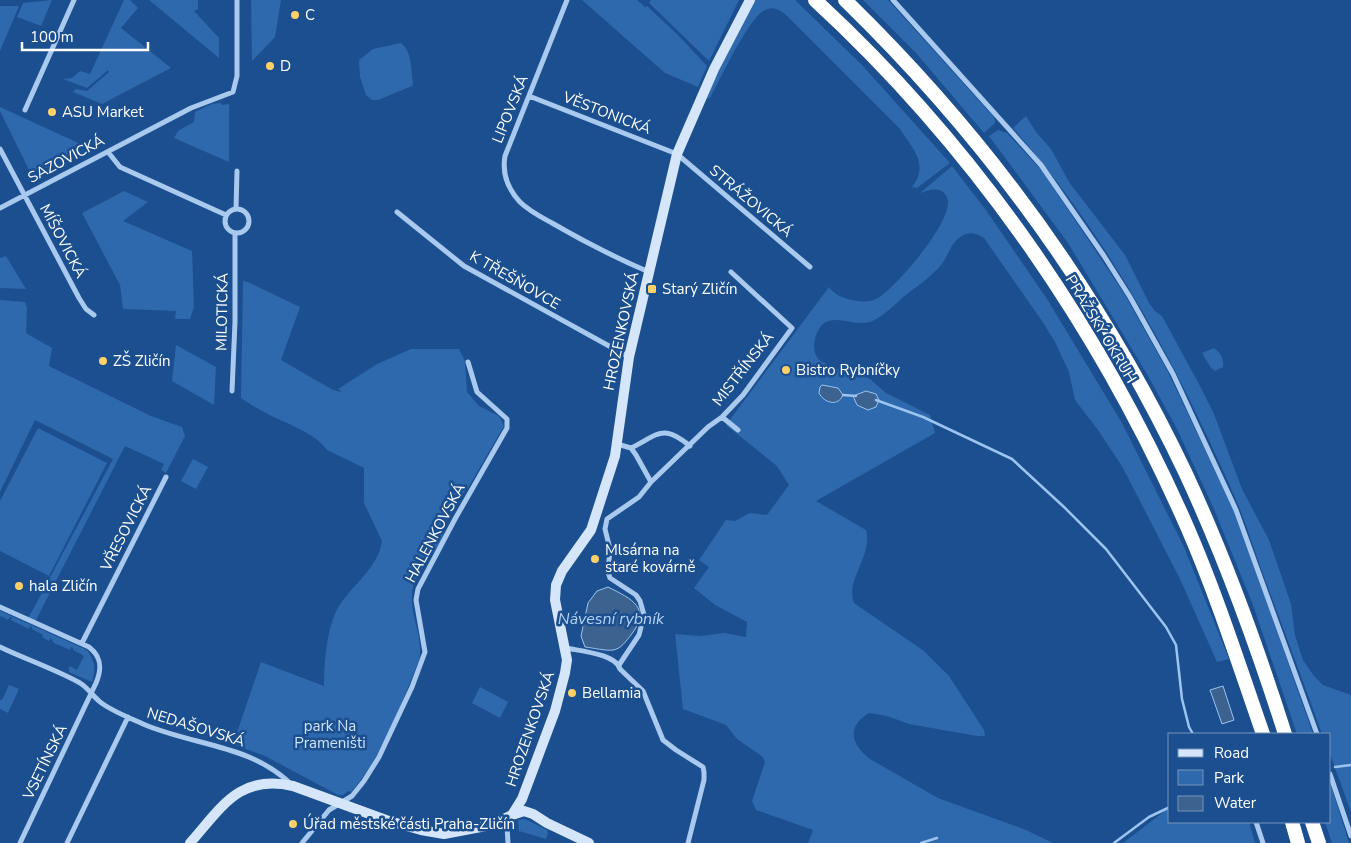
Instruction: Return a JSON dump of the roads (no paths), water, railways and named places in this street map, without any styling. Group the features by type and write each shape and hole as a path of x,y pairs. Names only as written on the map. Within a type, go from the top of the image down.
{"highway":[{"name":"PRAŽSKÝ OKRUH","path":"815,0 886,71 945,137 1030,247 1068,303 1116,384 1149,446 1188,529 1236,652 1263,733"},
{"name":"PRAŽSKÝ OKRUH","path":"845,0 902,58 995,165 1036,220 1111,334 1155,412 1186,474 1212,534 1256,648 1285,733"},
{"path":"1292,823 1298,843"},
{"path":"1312,823 1319,843"}],"street":[{"path":"25,110 74,0"},
{"name":"SAZOVICKÁ","path":"0,208 191,108 233,92 237,83 236,0"},
{"name":"LIPOVSKÁ","path":"567,0 505,156 505,172 510,189 521,203 536,214 596,247 648,272"},
{"name":"HROZENKOVSKÁ","path":"512,815 526,792 555,711 566,673 566,648 555,600 556,585 562,571 591,530 617,444 629,357 676,154 714,69 750,0"},
{"path":"893,0 1041,165 1130,297 1173,374 1236,510 1317,733"},
{"name":"VĚSTONICKÁ","path":"529,96 676,154"},
{"name":"MÍŠOVICKÁ","path":"0,149 79,298 86,309 94,315"},
{"path":"108,152 120,167 226,215 236,209 246,213 249,219 245,229 235,233"},
{"name":"STRÁŽOVICKÁ","path":"676,154 810,267"},
{"path":"236,209 237,170"},
{"name":"K TŘEŠŇOVCE","path":"397,212 464,266 629,357"},
{"name":"MILOTICKÁ","path":"226,215 225,225 235,233 235,322 232,392"},
{"name":"MISTŘÍNSKÁ","path":"607,519 639,497 651,482 708,427 722,418 743,394 792,328 731,272"},
{"name":"HALENKOVSKÁ","path":"302,843 329,810 352,796 368,776 392,731 425,652 416,600 418,589 507,428 507,420 477,392 468,362"},
{"path":"722,418 738,430"},
{"path":"631,448 658,432 672,433 690,446"},
{"path":"617,444 631,448 651,482"},
{"name":"VŘESOVICKÁ","path":"82,643 166,477"},
{"path":"596,514 607,519 605,529 610,549 608,572 610,578 636,595 640,600 644,615 639,635 619,665"},
{"path":"0,607 92,649 100,661 100,671 92,692"},
{"name":"NEDAŠOVSKÁ","path":"0,647 80,683 92,692 100,702 153,728 254,758 280,773 293,786"},
{"path":"566,648 609,658 619,665 620,669 643,691 663,740 699,764 704,770 704,780 688,843"},
{"name":"VSETÍNSKÁ","path":"20,843 92,692"},
{"path":"67,843 128,717"},
{"path":"1331,777 1351,836"},
{"path":"190,843 239,791 251,785 279,782 401,825 439,833 454,833 480,828 524,811 589,843"},
{"path":"508,843 506,826 512,815"},
{"path":"1256,823 1262,843"}],"water":[{"path":"822,385 838,388 843,395 841,399 831,402 824,399 819,393"},
{"path":"866,391 876,394 879,400 876,407 868,410 857,405 853,396"},
{"name":"Návesní rybník","path":"608,587 625,596 636,605 640,618 637,626 625,642 616,649 607,650 585,647 581,636 588,603 597,591"},
{"path":"1223,686 1234,720 1222,724 1210,690"}],"waterway":[{"path":"843,395 856,396"},
{"path":"876,400 923,417 1012,459 1106,549 1166,627 1176,645 1182,699 1189,727 1192,733"},
{"path":"1335,767 1351,765"},
{"path":"1114,843 1149,817 1168,808"},
{"path":"921,843 937,838"}],"place":[{"name":"C","path":"295,15"},
{"name":"D","path":"270,66"},
{"name":"ASU Market","path":"52,112"},
{"name":"Starý Zličín","path":"652,289"},
{"name":"ZŠ Zličín","path":"103,361"},
{"name":"Bistro Rybníčky","path":"786,370"},
{"name":"Mlsárna na staré kovárně","path":"595,559"},
{"name":"hala Zličín","path":"19,586"},
{"name":"Bellamia","path":"572,693"},
{"name":"Úřad městské části Praha-Zličín","path":"293,824"}],"park label":[{"name":"park Na Prameništi","path":"330,734"}]}
